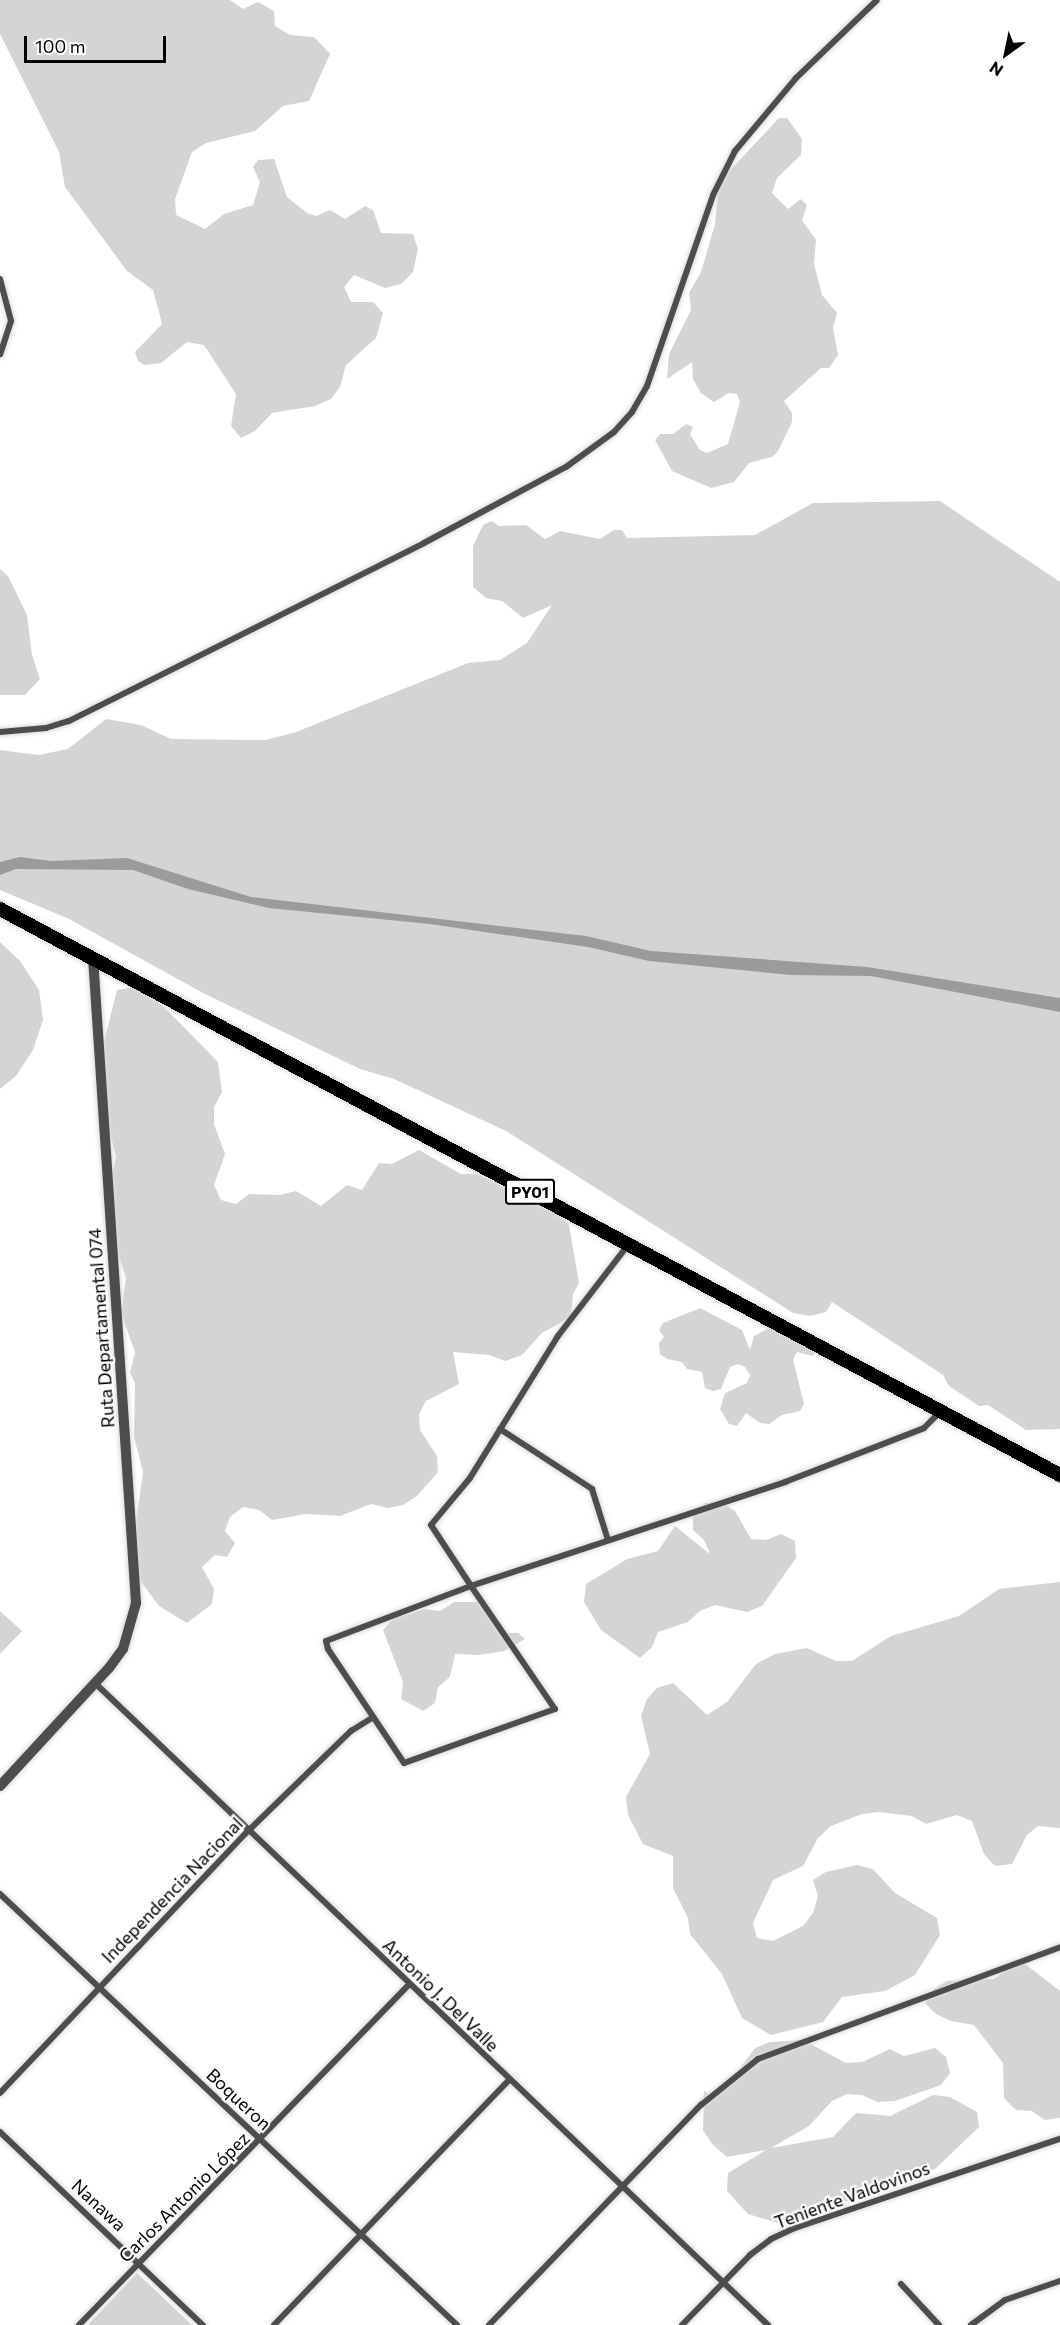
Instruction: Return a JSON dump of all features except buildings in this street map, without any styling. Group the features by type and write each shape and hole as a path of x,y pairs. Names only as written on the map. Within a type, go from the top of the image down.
{"highway":[{"name":"PY01","path":"0,909 1060,1476"}],"street":[{"path":"0,732 46,728 69,721 424,543 566,468 614,432 632,412 651,378 713,195 735,151 796,78 877,0"},
{"path":"0,279 11,321 0,354"},
{"name":"Ruta Departamental 074","path":"0,1786 96,1684 123,1648 136,1603 93,958"},
{"path":"628,1245 558,1336 470,1478 431,1524 471,1586 555,1709 404,1763 328,1649 326,1641 471,1586 829,1465 924,1428 941,1412"},
{"path":"500,1429 592,1489 608,1540"},
{"name":"Antonio J. Del Valle","path":"96,1684 768,2325"},
{"name":"Independencia Nacional","path":"0,2093 248,1831 351,1731 373,1717"},
{"name":"Boqueron","path":"0,1894 457,2325"},
{"path":"489,2325 701,2105 758,2059 781,2047 1060,1947"},
{"name":"Carlos Antonio López","path":"79,2325 409,1985"},
{"path":"274,2325 509,2080"},
{"name":"Nanawa","path":"0,2132 203,2325"},
{"name":"Teniente Valdovinos","path":"682,2325 750,2255 795,2228 1060,2139"},
{"path":"971,2325 1014,2296 1060,2281"},
{"path":"901,2284 939,2325"}],"shaded area":[{"path":"0,0 230,0 243,9 258,2 274,11 275,26 290,35 314,37 330,54 309,101 283,106 255,131 206,143 192,152 175,199 176,215 205,229 224,214 253,205 260,182 253,167 258,160 274,159 287,197 307,213 316,216 330,210 345,219 365,206 373,210 381,233 413,234 418,249 413,272 401,284 385,288 354,275 344,287 351,302 373,302 383,313 376,338 346,365 340,387 331,399 315,406 272,413 255,431 241,438 231,426 236,394 204,345 187,342 161,363 144,365 138,361 135,352 162,324 153,290 127,271 65,187 59,152 0,34"},
{"path":"779,118 787,118 802,139 801,155 777,178 772,193 788,209 801,199 807,205 802,220 816,240 814,264 822,295 837,313 833,328 838,355 829,368 821,368 784,401 792,413 792,422 778,451 772,457 749,463 734,482 711,488 672,471 655,440 660,434 673,434 686,424 693,427 690,434 700,450 707,453 728,444 740,402 737,394 729,393 714,402 701,393 693,379 692,362 667,379 669,354 691,310 689,293 701,272 715,224 719,182"},
{"path":"940,501 1060,582 1060,1429 1026,1430 988,1405 979,1406 949,1386 943,1375 832,1302 826,1312 810,1316 793,1313 506,1131 394,1079 360,1069 203,993 69,919 0,890 0,750 38,755 68,749 106,719 141,725 171,739 266,740 296,732 468,663 500,660 527,643 552,605 523,618 502,601 486,598 473,587 473,546 483,525 492,521 499,526 526,525 545,539 560,531 600,539 614,530 622,530 627,538 755,535 813,503"},
{"path":"0,569 8,576 27,615 32,655 40,679 25,695 0,695"},
{"path":"20,857 51,861 127,858 251,897 586,936 651,951 867,967 1060,998 1060,1012 871,976 791,975 649,961 588,947 430,924 269,908 188,889 133,870 16,869 0,875 0,862"},
{"path":"0,942 20,961 39,990 43,1020 33,1050 16,1076 0,1089"},
{"path":"134,987 163,1006 218,1062 222,1092 214,1107 214,1124 225,1154 214,1185 221,1200 236,1204 249,1194 280,1195 296,1191 321,1206 347,1185 362,1190 379,1163 392,1164 419,1150 461,1174 477,1174 509,1189 532,1192 569,1225 579,1283 573,1294 571,1317 542,1333 522,1355 505,1361 489,1355 453,1352 459,1384 426,1401 419,1414 420,1430 437,1456 438,1472 417,1496 403,1505 388,1508 371,1504 340,1516 306,1514 272,1520 259,1510 243,1507 230,1517 225,1531 235,1543 227,1557 215,1555 202,1567 214,1589 212,1604 187,1623 159,1606 130,1567 143,1472 134,1437 135,1383 130,1373 135,1352 121,1313 126,1278 116,1248 112,1175 116,1157 104,1108 101,1054 117,990"},
{"path":"700,1308 742,1330 750,1350 754,1336 775,1325 817,1349 813,1356 797,1352 793,1359 804,1404 800,1411 782,1415 769,1424 760,1423 746,1413 737,1426 729,1424 720,1409 725,1393 747,1383 750,1375 745,1367 738,1364 730,1367 721,1389 713,1391 705,1388 702,1372 687,1369 682,1362 667,1359 660,1354 659,1343 664,1337 659,1330 663,1323"},
{"path":"721,1502 735,1511 751,1539 766,1540 781,1534 795,1541 796,1558 762,1606 747,1612 715,1605 700,1611 688,1622 658,1632 652,1647 640,1658 601,1630 584,1602 586,1584 627,1559 658,1551 675,1526 710,1554 704,1540 693,1530 693,1513 705,1503"},
{"path":"1060,1582 1060,1828 1038,1826 1027,1835 1012,1864 995,1866 984,1854 972,1821 957,1815 926,1824 912,1816 878,1812 862,1814 831,1826 818,1838 803,1866 773,1880 753,1923 757,1938 773,1941 803,1926 813,1913 818,1896 813,1880 826,1872 857,1865 873,1869 895,1893 937,1918 940,1935 915,1975 885,1991 842,1997 823,2022 771,2035 742,2018 722,1974 690,1934 688,1918 673,1888 673,1856 643,1844 628,1815 626,1797 650,1754 641,1716 647,1699 657,1688 673,1683 707,1715 727,1702 756,1664 775,1654 807,1648 836,1661 852,1661 891,1636 959,1616 999,1589"},
{"path":"454,1602 479,1602 503,1633 518,1633 525,1639 504,1651 479,1655 455,1654 450,1677 438,1687 435,1703 423,1711 401,1699 403,1682 383,1630 393,1619 424,1609 440,1611"},
{"path":"0,1611 22,1631 0,1654"},
{"path":"1020,1960 1060,1991 1060,2118 1045,2120 1032,2111 1016,2110 1004,2098 1003,2063 974,2025 951,2021 936,2014 925,2003 934,1989 947,1981 994,1979"},
{"path":"803,2040 846,2063 862,2062 890,2049 904,2056 935,2048 946,2057 950,2073 941,2085 895,2101 878,2102 862,2095 847,2094 832,2101 809,2126 771,2148 833,2137 856,2113 890,2116 933,2095 950,2097 977,2112 979,2127 934,2170 902,2171 881,2193 819,2208 805,2215 795,2228 748,2214 727,2191 728,2173 766,2150 727,2157 712,2144 703,2130 704,2091 710,2094 735,2075 755,2048 770,2042"},
{"path":"137,2273 192,2325 88,2325"}]}
